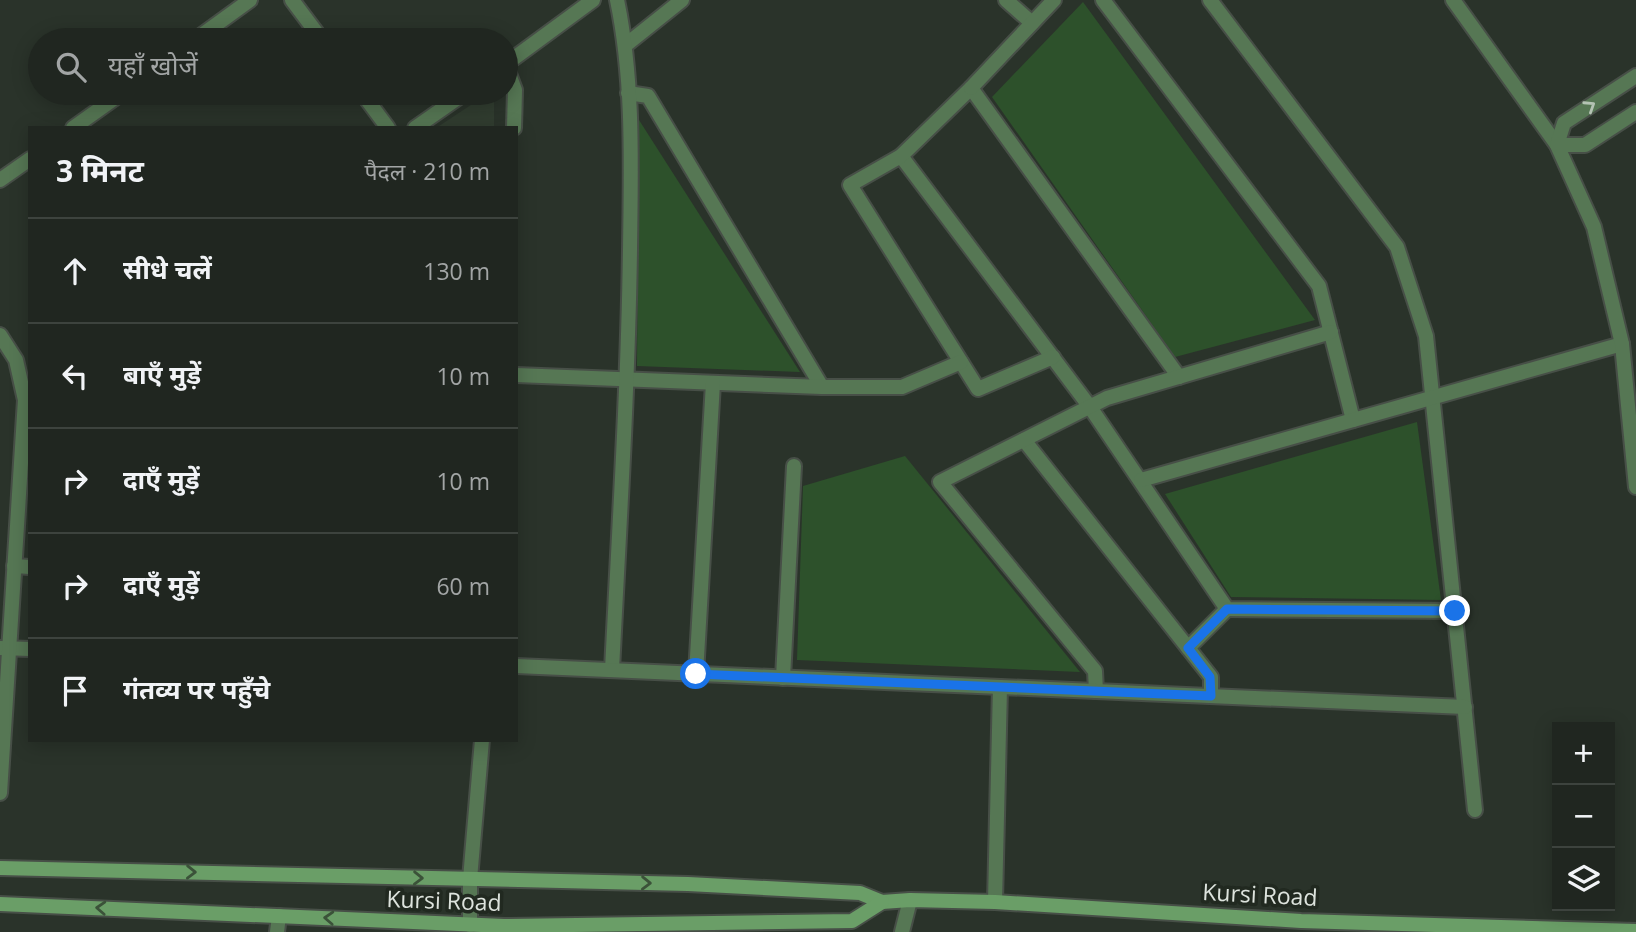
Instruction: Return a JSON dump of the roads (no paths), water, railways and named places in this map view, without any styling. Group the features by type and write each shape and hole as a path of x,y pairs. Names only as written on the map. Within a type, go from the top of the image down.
{"main road":[{"name":"Kursi Road","path":"0,867 688,884 860,893 881,902 995,902 1360,928 1636,931"},
{"name":"Kursi Road","path":"0,904 505,926 852,921 881,902"}],"street":[{"path":"211,28 250,0"},
{"path":"292,0 313,28"},
{"path":"518,56 593,0"},
{"path":"612,670 628,380 631,189 626,44 617,0"},
{"path":"626,44 682,0"},
{"path":"1006,0 1032,23"},
{"path":"1053,357 978,388 850,185 901,156 971,89 1054,0"},
{"path":"1104,0 1319,286 1353,420"},
{"path":"1210,0 1397,247 1426,336 1475,810"},
{"path":"1453,0 1557,145 1594,227 1622,344 1636,487"},
{"path":"1557,145 1564,123 1636,76"},
{"path":"971,89 1179,377"},
{"path":"628,93 648,96 822,387"},
{"path":"76,126 105,105"},
{"path":"371,105 387,126"},
{"path":"418,126 448,105"},
{"path":"514,126 515,105"},
{"path":"1557,145 1585,145 1636,112"},
{"path":"901,156 1090,407 1227,609"},
{"path":"0,180 28,160"},
{"path":"1096,691 1095,671 940,482 1107,398 1331,332"},
{"path":"0,793 5,648 24,490 28,399 16,360 1,338"},
{"path":"1141,480 1622,344"},
{"path":"518,375 822,387 902,387 961,362"},
{"path":"696,674 713,383"},
{"path":"1024,440 1210,677 1211,696"},
{"path":"783,678 794,466"},
{"path":"15,566 28,567"},
{"path":"1188,648 1227,609 1455,611"},
{"path":"5,648 28,649"},
{"path":"518,666 1465,707"},
{"path":"995,902 1000,687"},
{"path":"470,925 470,879 482,742"},
{"path":"902,932 909,900"},
{"path":"277,932 279,916"}]}
